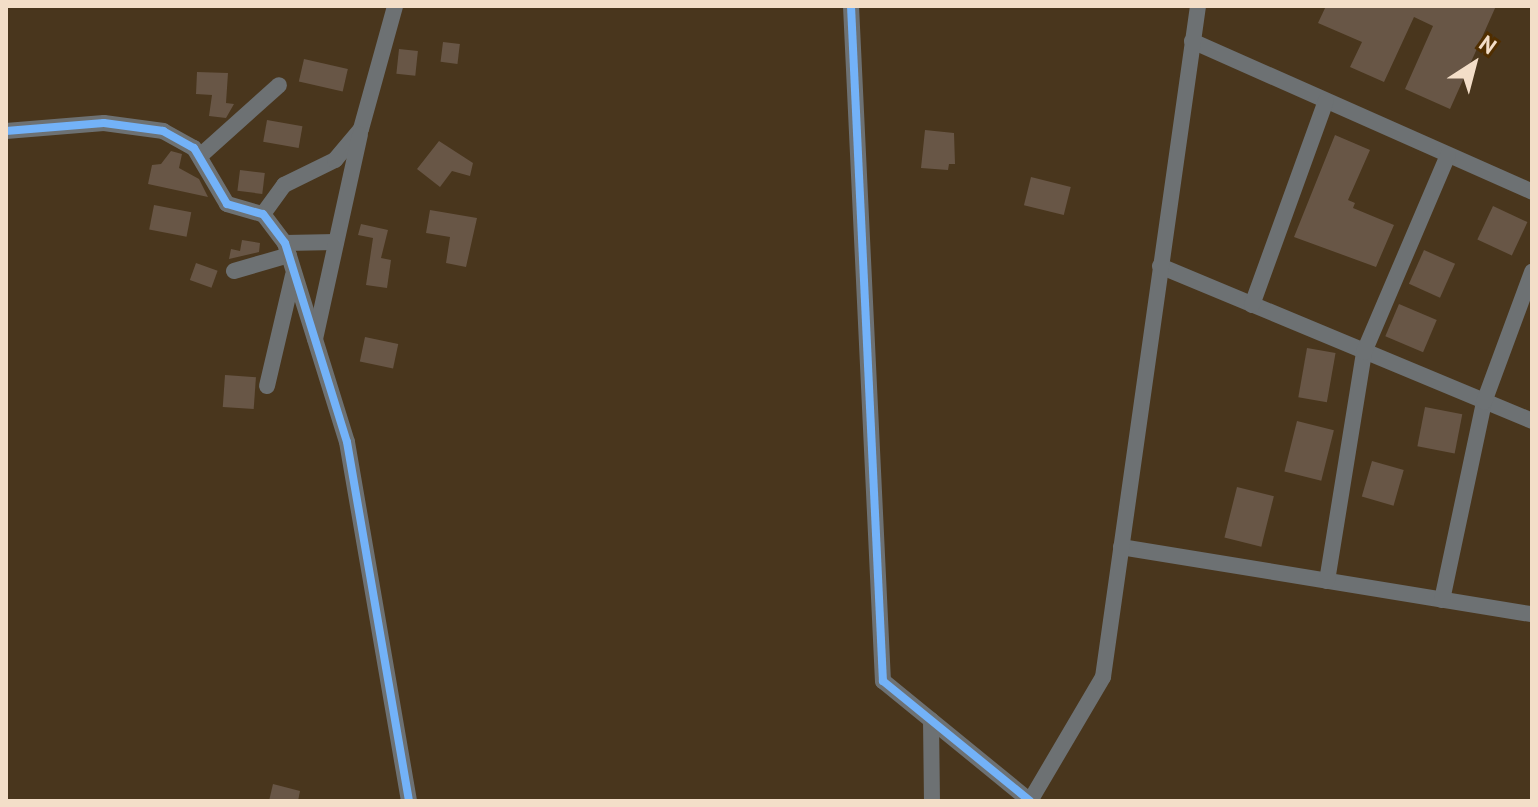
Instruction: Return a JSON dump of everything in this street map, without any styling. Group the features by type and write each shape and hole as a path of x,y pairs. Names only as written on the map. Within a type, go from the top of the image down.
{"street":[{"path":"315,341 361,129 395,6"},
{"path":"851,6 883,681 1030,801 1103,677 1198,6"},
{"path":"1192,41 1532,192"},
{"path":"200,156 279,85"},
{"path":"1252,305 1326,101"},
{"path":"6,131 104,123 163,131 200,156 227,204 263,214 287,249 347,442 409,801"},
{"path":"263,214 284,185 335,160 361,129"},
{"path":"1327,581 1364,352 1448,155"},
{"path":"234,271 287,249 336,242"},
{"path":"1160,266 1532,421"},
{"path":"1442,600 1484,402 1532,272"},
{"path":"267,386 294,273"},
{"path":"1121,547 1532,614"},
{"path":"931,720 932,801"}],"building":[{"path":"1326,6 1496,6 1450,109 1405,89 1433,26 1414,17 1384,82 1350,67 1362,42 1318,23"},
{"path":"443,42 460,44 457,64 441,62"},
{"path":"399,49 418,51 415,76 396,74"},
{"path":"304,59 348,69 343,92 299,81"},
{"path":"197,72 228,73 226,103 234,104 226,118 209,116 212,95 196,94"},
{"path":"267,120 302,126 299,148 263,142"},
{"path":"925,130 954,133 955,164 949,164 948,170 921,168"},
{"path":"1335,135 1370,150 1348,200 1355,203 1353,208 1394,225 1376,267 1294,237"},
{"path":"439,141 473,163 470,176 452,171 440,187 417,169"},
{"path":"171,151 182,154 179,168 199,179 208,197 148,184 152,165 161,164"},
{"path":"240,170 265,173 262,194 237,191"},
{"path":"1031,177 1071,187 1064,215 1024,205"},
{"path":"154,205 191,212 187,237 149,230"},
{"path":"1493,206 1527,222 1512,256 1477,240"},
{"path":"430,210 477,218 466,267 446,263 450,237 426,233"},
{"path":"361,224 388,230 381,258 391,260 387,288 366,285 373,238 358,235"},
{"path":"242,240 260,243 259,252 229,259 231,249 240,251"},
{"path":"1424,250 1455,264 1440,298 1409,284"},
{"path":"196,263 218,271 211,288 190,280"},
{"path":"1399,304 1437,320 1423,352 1385,336"},
{"path":"365,337 398,344 393,369 360,361"},
{"path":"1307,348 1336,353 1327,402 1298,397"},
{"path":"225,375 256,377 254,409 223,407"},
{"path":"1425,407 1462,414 1455,454 1417,446"},
{"path":"1297,421 1334,430 1321,481 1284,471"},
{"path":"1372,461 1404,470 1394,506 1362,497"},
{"path":"1237,487 1274,496 1261,547 1224,537"},
{"path":"273,784 300,791 298,801 269,801"}],"cycle path":[{"path":"851,6 883,681 1030,801"},
{"path":"6,131 104,123 163,131 194,148 227,204 263,214 285,243 347,442 409,801"}]}
